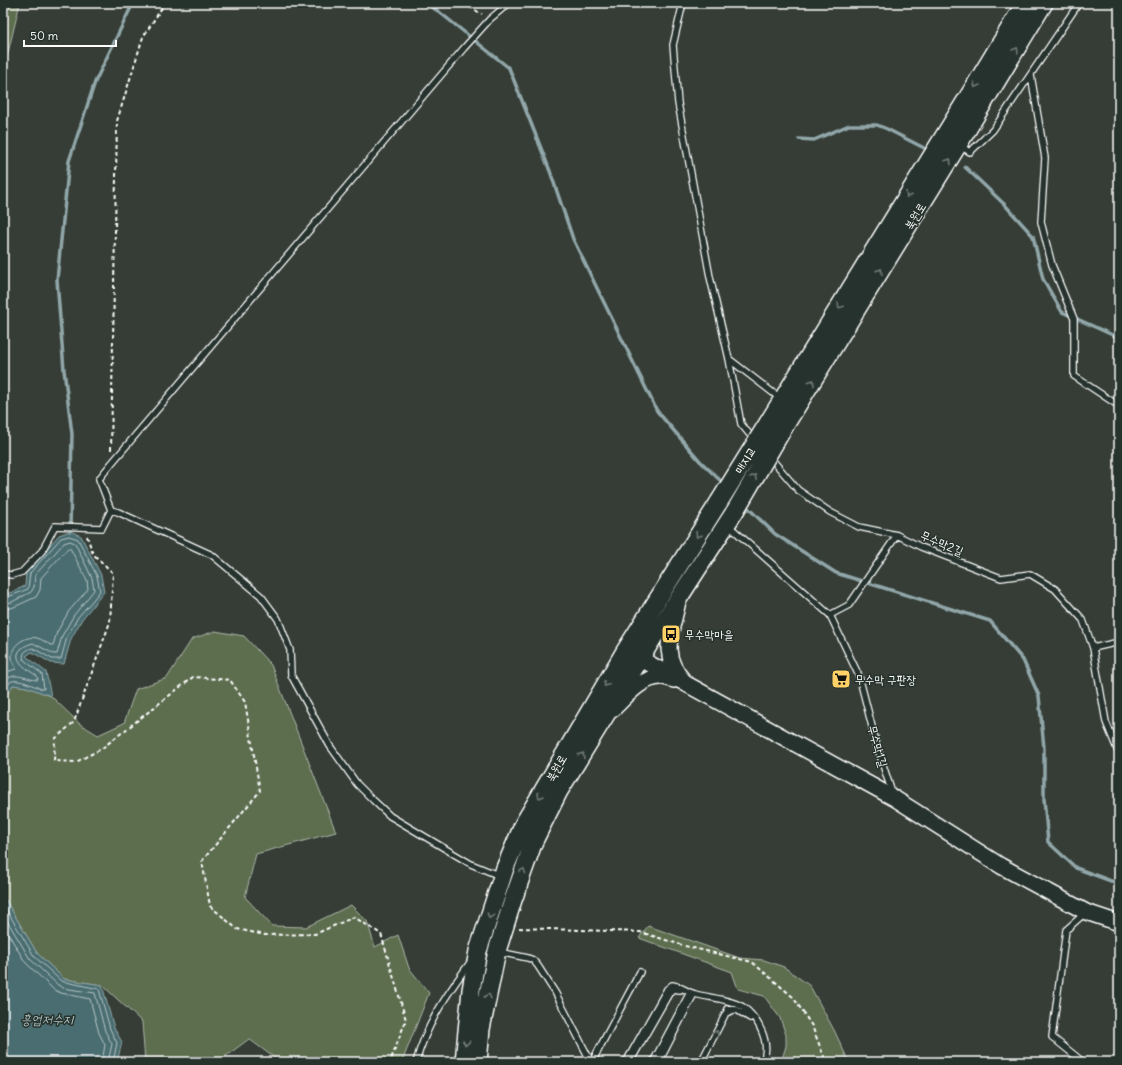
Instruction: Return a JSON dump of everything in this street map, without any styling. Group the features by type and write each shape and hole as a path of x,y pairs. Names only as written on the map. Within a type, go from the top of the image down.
{"main road":[{"name":"북원로","path":"778,422 1025,3"},
{"name":"북원로","path":"789,404 958,145 1044,3"},
{"name":"매지교","path":"719,502 778,422"},
{"name":"매지교","path":"730,517 778,422"},
{"name":"북원로","path":"464,1062 471,990 478,951 502,877 524,823 625,651 719,502"},
{"name":"북원로","path":"478,1062 481,1029 497,951 534,841 559,791 730,517"}],"street":[{"path":"680,597 668,651 672,665 685,682"},
{"path":"625,651 685,682 894,798 1001,866 1086,912 1119,923"},
{"path":"608,714 638,686 649,679 661,677 685,682"}],"lane":[{"path":"3,574 12,575 22,572 42,551 55,526 84,526 102,528 111,510 99,479 110,464 464,48 490,19 509,3"},
{"path":"683,3 673,45 678,102 710,277 729,359 789,404"},
{"path":"958,145 970,152 993,130 1079,3"},
{"path":"1031,75 1045,158 1041,222 1052,265 1074,319 1074,376 1119,406"},
{"name":"무수막2길","path":"729,359 741,424 798,490 830,512 859,527 897,535 922,547 1001,578 1030,574 1055,589 1083,620 1094,648 1106,722 1119,754"},
{"path":"111,510 212,555 261,596 278,619 290,650 290,675 330,746 357,784 390,816 471,864 502,877"},
{"name":"무수막1길","path":"730,517 830,615 859,676 877,746 894,798"},
{"path":"830,615 849,604 897,535"},
{"path":"1094,648 1119,642"},
{"path":"1083,1062 1052,1037 1066,930 1086,912"},
{"path":"416,1062 421,1044 430,1023 453,985 478,951"},
{"path":"497,951 533,960 556,994 592,1062"},
{"path":"592,1062 640,972"},
{"path":"626,1062 663,996 672,985 678,986 693,994 727,1001 743,1007 754,1018 763,1034 765,1050 763,1062"},
{"path":"630,1062 670,992 677,989 691,995 743,1007"},
{"path":"653,1062 691,995"},
{"path":"659,1062 691,995"},
{"path":"727,1009 737,1010 753,1020 761,1036 762,1058 759,1062"},
{"path":"701,1062 726,1013 737,1010"}],"path":[{"path":"110,464 117,121 143,37 165,3"},
{"path":"463,3 490,19"},
{"path":"84,526 93,554 113,573 110,622 74,722 55,739 54,761 76,762 101,749 193,678 230,680 245,702 260,791 202,861 210,906 237,929 265,935 315,934 354,917 381,934 406,1020 390,1062"},
{"path":"505,928 640,932 686,946 752,962 793,997 812,1026 826,1062"}],"green space":[{"path":"3,3 20,3 7,57 3,64"},
{"path":"215,631 244,636 271,665 336,832 256,854 245,897 272,926 306,927 351,905 367,921 375,947 398,935 409,968 429,993 402,1062 280,1062 249,1039 218,1062 145,1062 142,1022 102,985 64,979 37,953 3,896 3,692 8,692 13,685 27,687 51,696 80,724 98,735 124,723 136,689 167,678 192,639"},
{"path":"648,926 740,958 764,960 784,967 810,986 834,1030 849,1062 781,1062 786,1046 786,1035 780,1018 764,996 738,989 732,972 639,938"}],"water":[{"path":"70,531 81,536 101,575 104,592 82,619 71,639 64,664 51,663 32,652 26,656 46,672 51,696 27,687 13,685 8,693 3,692 3,596 25,586 26,572 59,535"},
{"name":"흥업저수지","path":"3,896 37,953 64,979 102,985 114,1028 122,1042 117,1062 3,1062"}],"waterway":[{"path":"70,531 72,434 64,370 57,280 69,161 95,82 133,3"},
{"path":"426,3 509,68 550,171 573,239 657,411 700,461 725,485"},
{"path":"799,139 814,140 849,125 877,125 928,150"},
{"path":"965,167 1004,204 1033,236 1043,279 1062,312 1119,338"},
{"path":"745,505 775,534 836,573 990,621 1023,660 1039,696 1044,748 1044,799 1048,842 1076,868 1119,884"}],"place":[{"name":"무수막마을","path":"671,634"},
{"name":"무수막 구판장","path":"841,679"}]}
